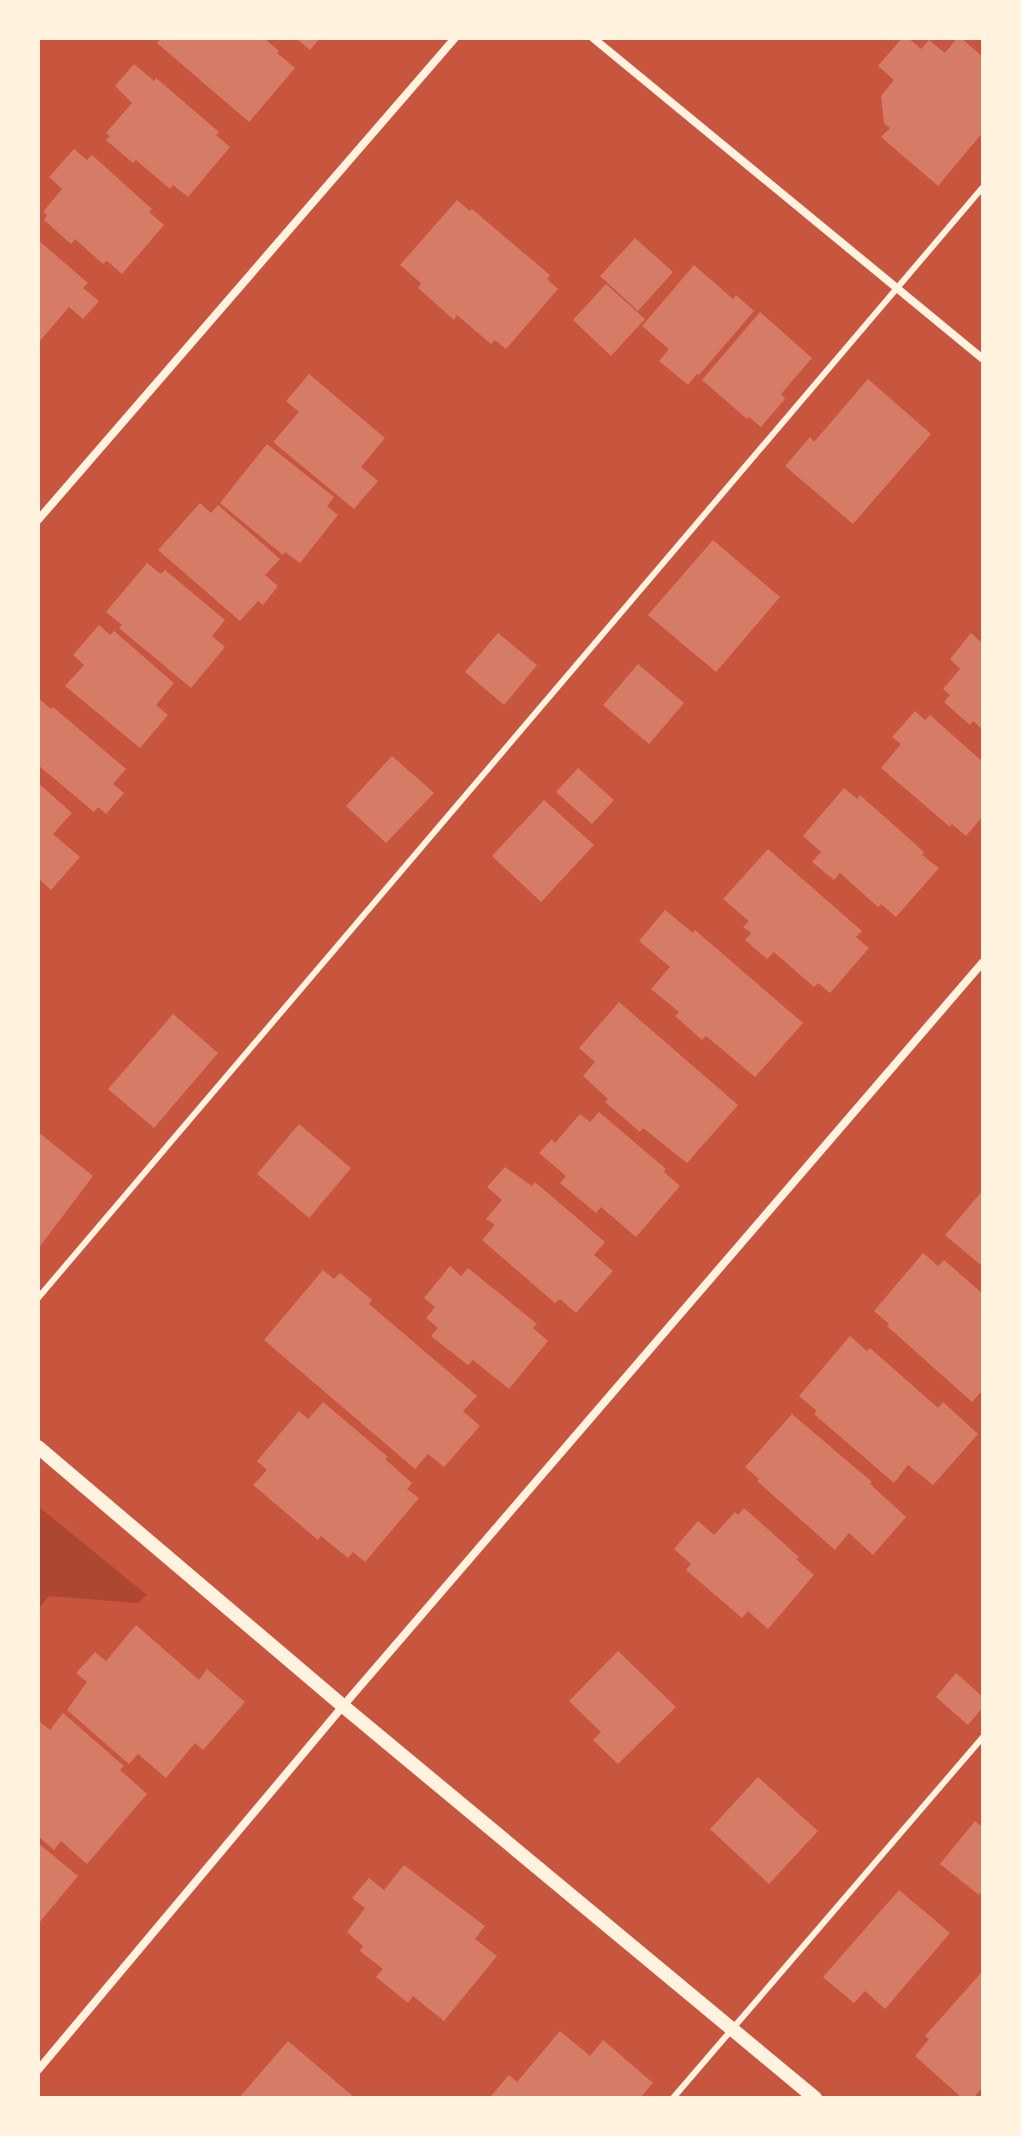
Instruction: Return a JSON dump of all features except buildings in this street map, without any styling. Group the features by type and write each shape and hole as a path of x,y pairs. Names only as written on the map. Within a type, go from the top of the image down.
{"street":[{"path":"38,520 455,38"},
{"path":"593,38 983,359"},
{"path":"38,2070 343,1706 983,962"},
{"path":"38,1447 343,1706 815,2098"}],"lane":[{"path":"38,1298 983,187"},
{"path":"673,2098 983,1737"}],"shaded area":[{"path":"38,1506 147,1595 138,1603 49,1596 38,1609"}]}
